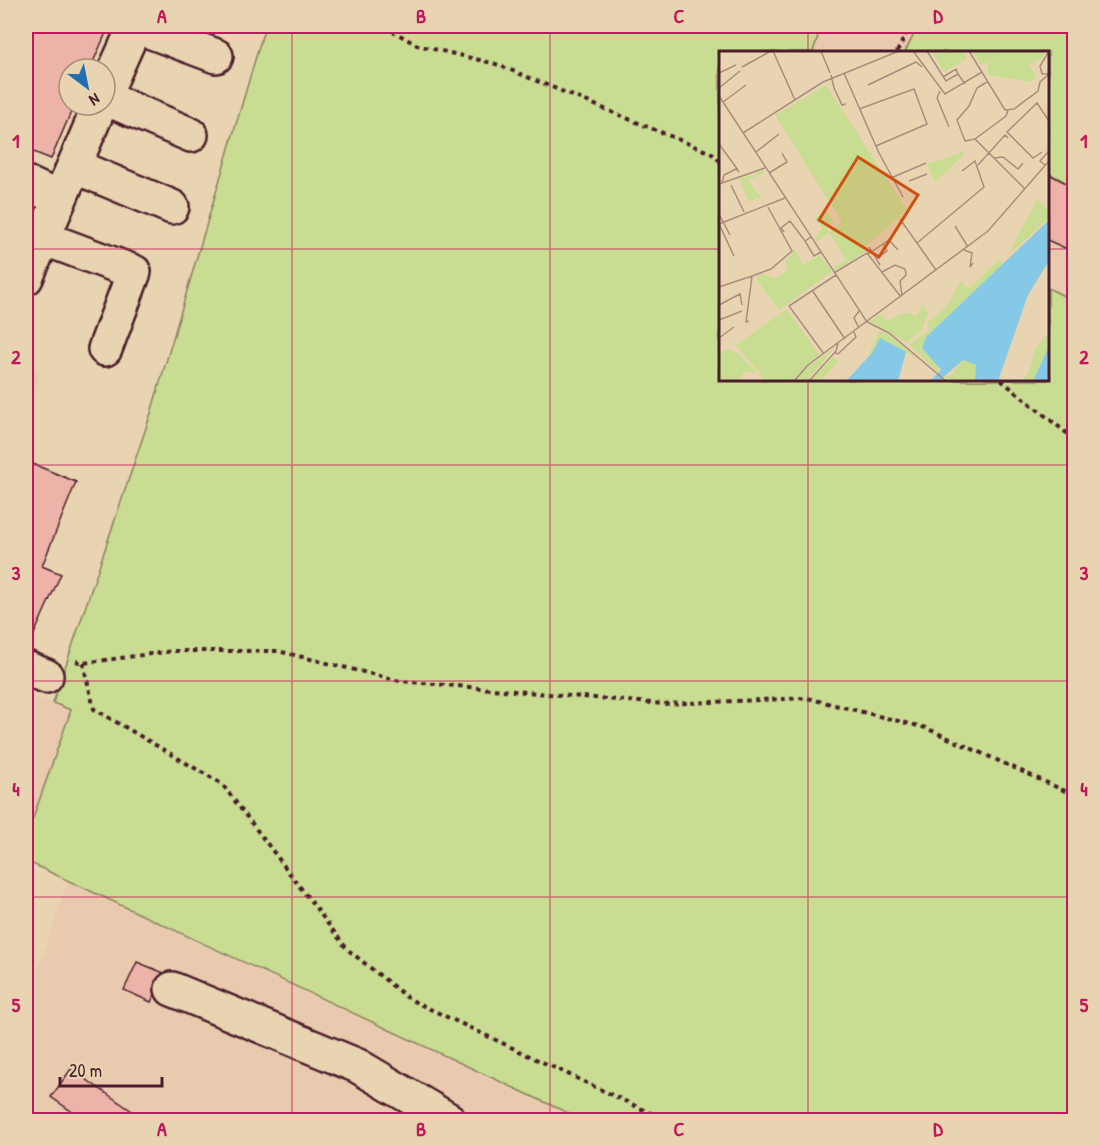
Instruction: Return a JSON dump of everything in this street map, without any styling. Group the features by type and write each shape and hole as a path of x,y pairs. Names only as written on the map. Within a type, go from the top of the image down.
{"lane":[{"path":"117,68 135,26 216,56"},
{"path":"117,101 191,135"},
{"path":"26,278 95,117"},
{"path":"74,166 172,207"},
{"path":"26,183 60,199"},
{"path":"43,238 134,272 105,350"},
{"path":"172,989 358,1066 449,1120"}],"path":[{"path":"384,26 417,45 496,64 711,153 719,160"},
{"path":"898,51 910,26"},
{"path":"1002,381 1074,439"},
{"path":"46,667 173,651 278,651 400,681 663,704 807,698 926,728 1074,795"},
{"path":"83,663 94,709 222,784 347,949 409,999 665,1120"}],"shaded area":[{"path":"821,26 1074,26 1074,301 1049,288 1049,51 813,51"},
{"path":"26,368 40,374 26,412"},
{"path":"26,693 71,709 26,838"},
{"path":"68,881 580,1120 26,1120 26,1004"}],"green space":[{"path":"265,26 821,26 813,51 719,51 719,381 1049,381 1049,288 1074,301 1074,1120 583,1120 26,861 26,838 71,710 53,703 151,413"},
{"path":"918,26 1074,26 1074,187 1049,174 1049,51 906,51"}],"building":[{"path":"26,26 109,26 95,57 57,57 57,117 69,117 51,159 26,149"},
{"path":"1049,174 1074,187 1074,252 1049,241"},
{"path":"26,461 76,482 42,566 61,574 27,650 26,650"},
{"path":"137,962 164,973 155,981 155,994 151,1002 124,990"},
{"path":"71,1069 145,1120 84,1120 51,1097"}]}
